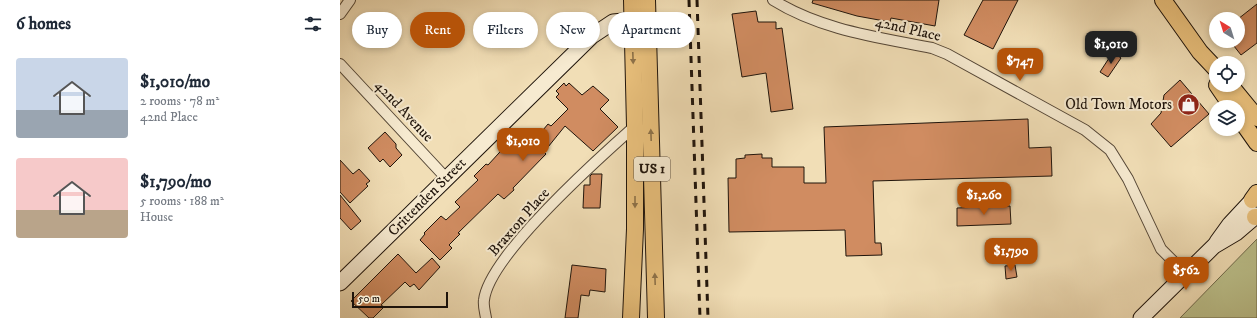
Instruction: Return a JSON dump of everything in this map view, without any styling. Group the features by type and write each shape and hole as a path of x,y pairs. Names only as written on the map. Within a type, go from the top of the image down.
{"main road":[{"name":"US 1","path":"632,0 637,12"},
{"name":"US 1","path":"643,12 647,0"},
{"path":"1162,0 1200,52 1209,62"},
{"name":"US 1","path":"631,318 635,229 635,126 639,48"},
{"name":"US 1","path":"642,48 656,318"},
{"path":"1200,52 1209,69"},
{"path":"1236,92 1257,118"},
{"path":"1245,127 1255,142"}],"street":[{"path":"340,14 350,0"},
{"name":"42nd Place","path":"773,0 794,13 827,25 932,48 947,54 1085,130 1110,150 1128,179 1161,249 1185,273"},
{"name":"Crittenden Street","path":"340,284 592,36 608,25"},
{"name":"42nd Avenue","path":"340,64 446,178"},
{"name":"Braxton Place","path":"486,318 484,300 486,290 496,270 512,248 592,164 635,126"},
{"path":"1141,318 1214,246 1230,224 1255,196"},
{"path":"1214,246 1236,233 1256,217"}],"green space":[{"path":"1257,239 1257,318 1180,318"}],"building":[{"path":"813,0 939,0 935,26 891,18 890,22 857,16 812,3"},
{"path":"983,0 1018,0 993,49 964,35"},
{"path":"1257,4 1257,43 1241,55 1236,48 1245,48 1245,13"},
{"path":"756,11 758,22 776,22 776,29 782,28 793,109 771,112 766,73 742,77 732,14"},
{"path":"1113,52 1121,58 1108,77 1100,72"},
{"path":"1180,80 1209,114 1171,147 1151,124 1161,113 1164,95"},
{"path":"564,83 566,86 569,83 582,95 593,86 609,100 600,109 618,127 593,151 565,126 544,152 546,154 513,188 514,190 504,199 498,194 458,233 460,234 449,245 452,248 440,260 420,240 425,234 424,233 441,216 446,220 460,207 455,202 478,180 474,176 486,164 488,165 520,130 533,142 548,124 551,126 568,109 556,97 559,94 556,91"},
{"path":"1028,119 1029,148 1051,147 1052,176 873,181 875,243 881,243 882,255 846,256 845,230 729,232 728,178 736,178 736,159 745,158 745,155 762,154 762,158 772,158 772,167 804,167 804,183 826,183 824,127"},
{"path":"385,132 396,144 396,148 402,155 390,167 383,159 380,162 368,148"},
{"path":"340,160 353,174 359,169 370,181 366,184 368,186 350,203 340,192"},
{"path":"592,174 602,174 600,208 583,208 584,185 590,185 590,176"},
{"path":"340,195 361,221 351,230 340,218"},
{"path":"1010,206 1011,224 957,226 957,208"},
{"path":"398,254 416,273 432,258 440,267 419,290 414,284 410,287 405,282 381,305 384,307 373,318 369,318 351,301"},
{"path":"572,265 606,269 605,292 590,290 589,296 581,295 578,318 565,318"},
{"path":"1015,265 1017,277 1006,279 1005,266"}],"railway":[{"path":"689,0 700,318"},
{"path":"697,0 708,318"}],"place":[{"name":"Old Town Motors","path":"1188,104"}]}
